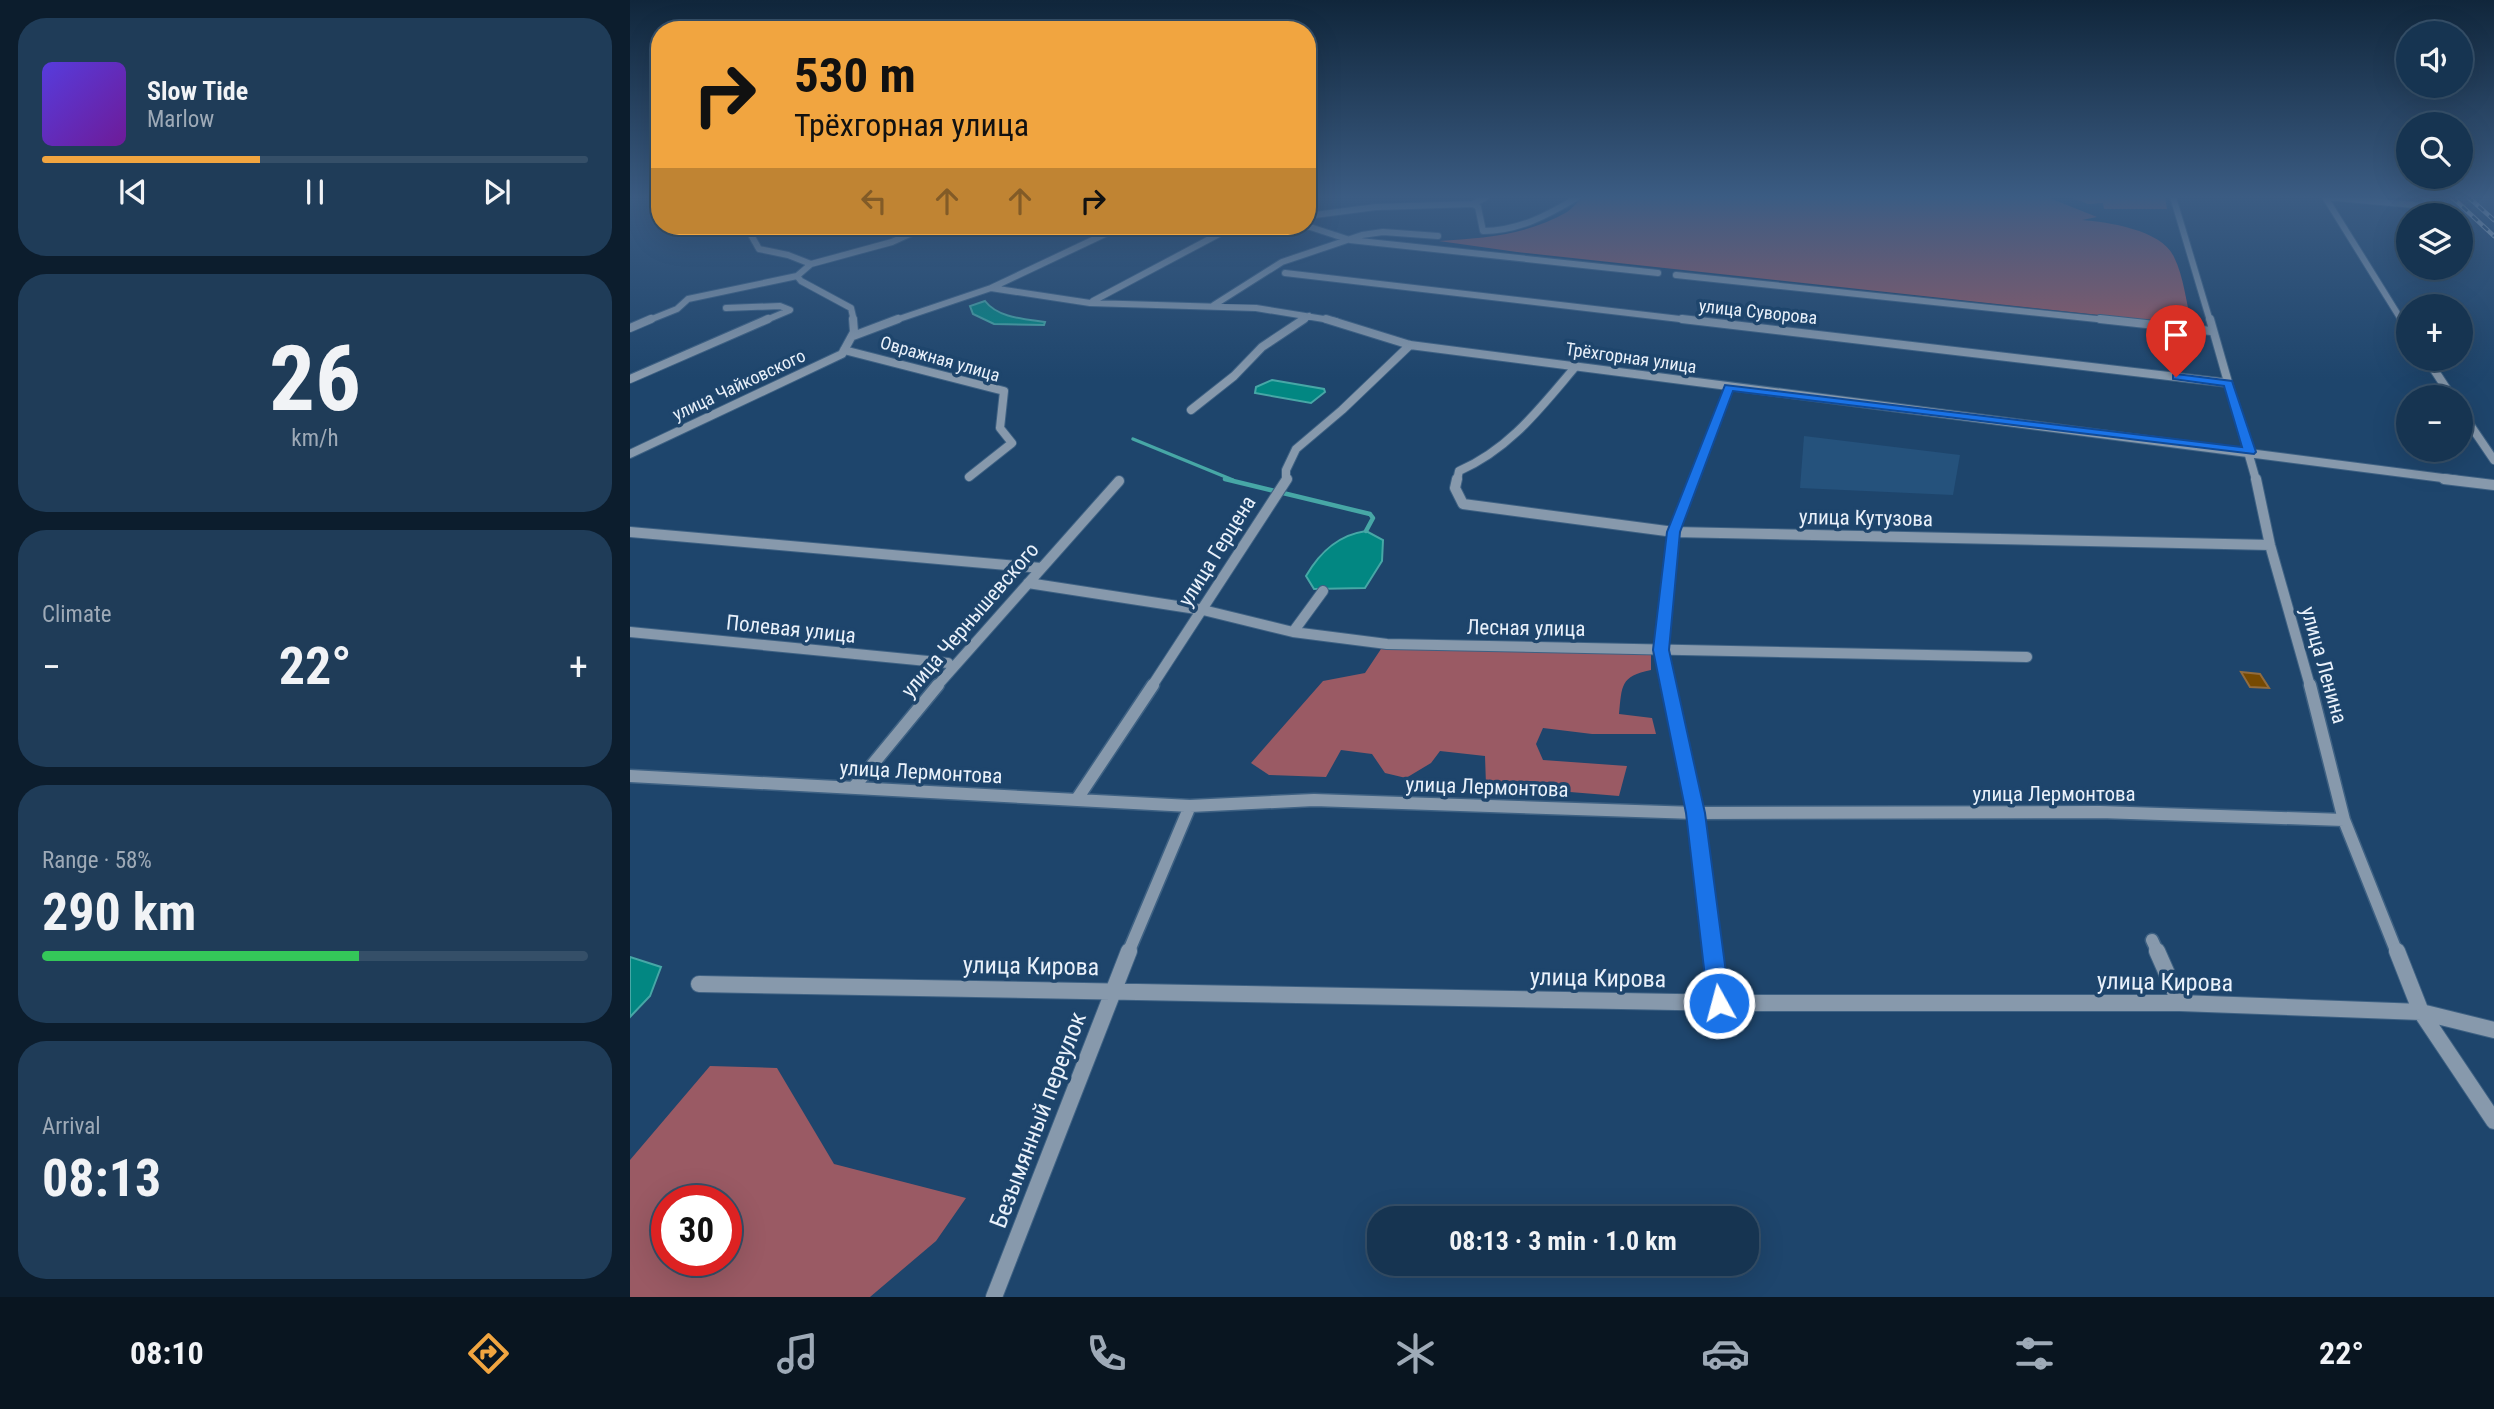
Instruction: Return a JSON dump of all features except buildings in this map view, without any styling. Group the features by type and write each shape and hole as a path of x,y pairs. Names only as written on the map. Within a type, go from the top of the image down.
{"street":[{"path":"794,258 811,264"},
{"path":"630,328 677,309 688,299 797,276 811,264 834,258"},
{"path":"853,336 958,296 990,288 1055,258"},
{"path":"1090,303 1175,258"},
{"path":"1213,305 1282,262 1296,258"},
{"path":"1514,258 1658,273"},
{"name":"улица Ленина","path":"2190,258 2250,452 2270,545 2325,739 2344,820 2421,1012 2494,1121"},
{"path":"2363,258 2396,311"},
{"name":"улица Суворова","path":"1285,273 2228,383"},
{"path":"1676,275 2211,331"},
{"path":"797,276 800,281 851,308 857,330 853,336"},
{"name":"Трёхгорная улица","path":"990,288 1090,303 1213,305 1309,316 1336,321 1410,345 2494,485"},
{"path":"630,379 790,310 780,306 726,308"},
{"path":"1191,410 1234,376 1262,347 1309,316"},
{"name":"улица Чайковского","path":"630,454 842,354 853,336"},
{"name":"улица Герцена","path":"1077,799 1287,478 1286,470 1296,449 1342,410 1410,345"},
{"name":"Овражная улица","path":"844,350 1003,391 1000,428 1012,443 969,477"},
{"name":"улица Кутузова","path":"1576,366 1499,451 1480,464 1459,471 1455,488 1463,504 1674,532 2270,545"},
{"path":"1719,1003 1695,813 1661,650 1674,532 1729,387"},
{"path":"2473,429 2494,460"},
{"name":"улица Чернышевского","path":"854,787 955,664 1119,481"},
{"path":"630,532 1041,568"},
{"name":"Лесная улица","path":"1028,583 1203,610 1293,632 1387,644 2027,657"},
{"path":"1293,632 1323,591"},
{"name":"Полевая улица","path":"630,632 948,663"},
{"name":"улица Лермонтова","path":"630,776 1190,806 1314,800 1695,813 2100,812 2344,820"},
{"name":"Безымянный переулок","path":"995,1297 1112,990 1190,806"},
{"path":"2152,940 2180,1003"},
{"name":"улица Кирова","path":"699,984 1719,1003 2180,1003 2421,1012 2494,1030"}],"shaded area":[{"path":"1568,258 2174,258 2192,325"},
{"path":"985,301 990,307 1004,314 1045,322 1044,325 994,324 973,314 970,306"},
{"path":"1272,380 1324,389 1325,392 1311,403 1255,393 1256,387"},
{"path":"1804,436 1960,455 1953,495 1800,488"},
{"path":"1366,531 1383,540 1382,561 1365,588 1314,589 1306,576 1317,559 1338,541"},
{"path":"1381,649 1651,654 1651,670 1633,675 1624,684 1619,714 1652,718 1656,734 1592,734 1543,728 1536,744 1543,760 1627,766 1619,796 1486,785 1485,756 1440,751 1431,763 1406,778 1385,773 1372,754 1341,750 1326,777 1269,775 1251,763 1323,681 1365,673"},
{"path":"630,957 661,967 650,996 630,1017"},
{"path":"710,1066 777,1068 834,1164 966,1198 936,1241 870,1297 630,1297 630,1160"}],"waterway":[{"path":"1133,439 1233,480"},
{"path":"1225,479 1370,514 1373,518 1366,531"}],"route":[{"path":"1719,1003 1695,813 1661,650 1674,532 1729,387 2250,452 2228,383 2176,377"}]}
